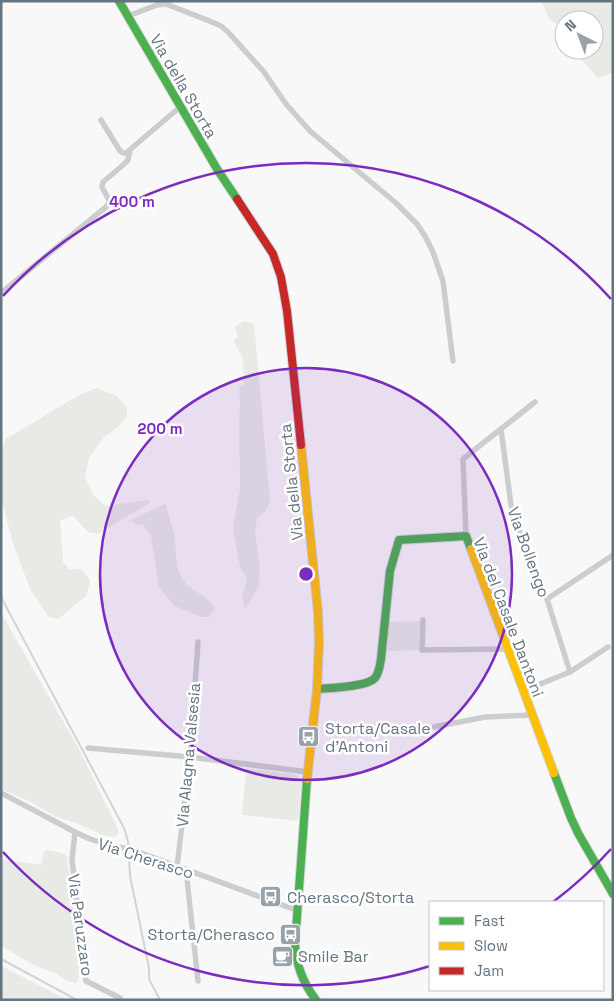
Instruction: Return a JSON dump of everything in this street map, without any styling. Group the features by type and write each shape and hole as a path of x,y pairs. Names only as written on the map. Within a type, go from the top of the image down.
{"main road":[{"name":"Via della Storta","path":"119,1 217,169 273,254 281,277 287,311 316,583 319,642 317,688 296,910 295,944 297,966 307,989 316,1000"},
{"name":"Via del Casale Dantoni","path":"317,688 364,684 371,681 377,674 381,659 390,571 399,540 466,536 571,818 613,894"}],"street":[{"path":"128,16 163,1"},
{"path":"153,6 163,4 172,6 221,26 264,72 286,104 310,131 396,203 417,224 433,252 443,281 452,361"},
{"path":"101,120 123,154 180,107"},
{"path":"1,293 106,207 110,202 102,187 103,182 128,160 130,150"},
{"path":"466,536 463,459 535,402"},
{"name":"Via Bollengo","path":"500,429 513,512 547,599 570,672"},
{"path":"547,599 613,554"},
{"path":"423,620 422,650 508,649"},
{"name":"Via Alagna Valsesia","path":"177,867 190,757 198,642"},
{"path":"523,691 570,672 608,647"},
{"path":"434,727 484,717 532,714"},
{"path":"88,748 190,757 308,772"},
{"name":"Via Cherasco","path":"1,793 90,840 133,850 296,910"},
{"name":"Via Paruzzaro","path":"75,832 72,860 86,981 120,998"},
{"path":"186,870 198,982"}],"shaded area":[{"path":"541,1 609,1 613,9 613,72 598,78 582,60 604,60 604,10 554,10 554,22 550,20"},
{"path":"245,321 254,324 270,501 267,509 257,519 255,532 260,567 259,586 245,609 242,599 247,578 240,568 233,528 240,488 239,387 244,385 243,358 233,340 238,338 235,326"},
{"path":"97,388 117,396 127,408 127,417 117,428 104,437 89,458 85,477 93,495 106,506 148,500 150,503 98,534 88,532 73,516 60,520 63,562 69,569 81,569 90,580 86,596 58,619 49,617 30,589 14,546 1,499 2,448 6,439 79,395"},
{"path":"166,503 174,533 180,575 186,584 207,599 215,608 209,617 201,617 175,606 159,588 151,535 143,525 135,524 131,520"},
{"path":"1,613 79,749 119,831 114,837 102,835 77,823 56,817 31,802 1,789"},
{"path":"420,621 419,650 385,651 389,622"},
{"path":"246,769 294,774 297,776 302,782 298,821 242,815"},
{"path":"47,850 59,852 67,856 79,956 79,978 76,983 67,981 55,973 36,966 1,946 1,868 3,859 41,865 44,852"},
{"path":"1,966 68,1000 1,1000"}],"waterway":[{"path":"1,597 124,828 128,841 130,876 149,968 149,979 160,1000"},
{"path":"1,959 77,1000"}],"traffic: fast":[{"path":"119,1 217,169 237,199"},
{"path":"317,689 357,685 375,678 381,659 390,571 399,540 466,536 471,549"},
{"path":"554,773 578,833 613,894"},
{"path":"307,779 295,944 301,974 316,1000"}],"traffic: slow":[{"path":"301,445 318,612 319,642 317,689 307,779"},
{"path":"471,549 554,773"}],"traffic: jam":[{"path":"237,199 273,254 281,277 287,311 301,445"}],"place":[{"name":"Storta/Casale d'Antoni","path":"309,737"},
{"name":"Cherasco/Storta","path":"271,897"},
{"name":"Storta/Cherasco","path":"291,934"},
{"name":"Smile Bar","path":"282,956"}]}
